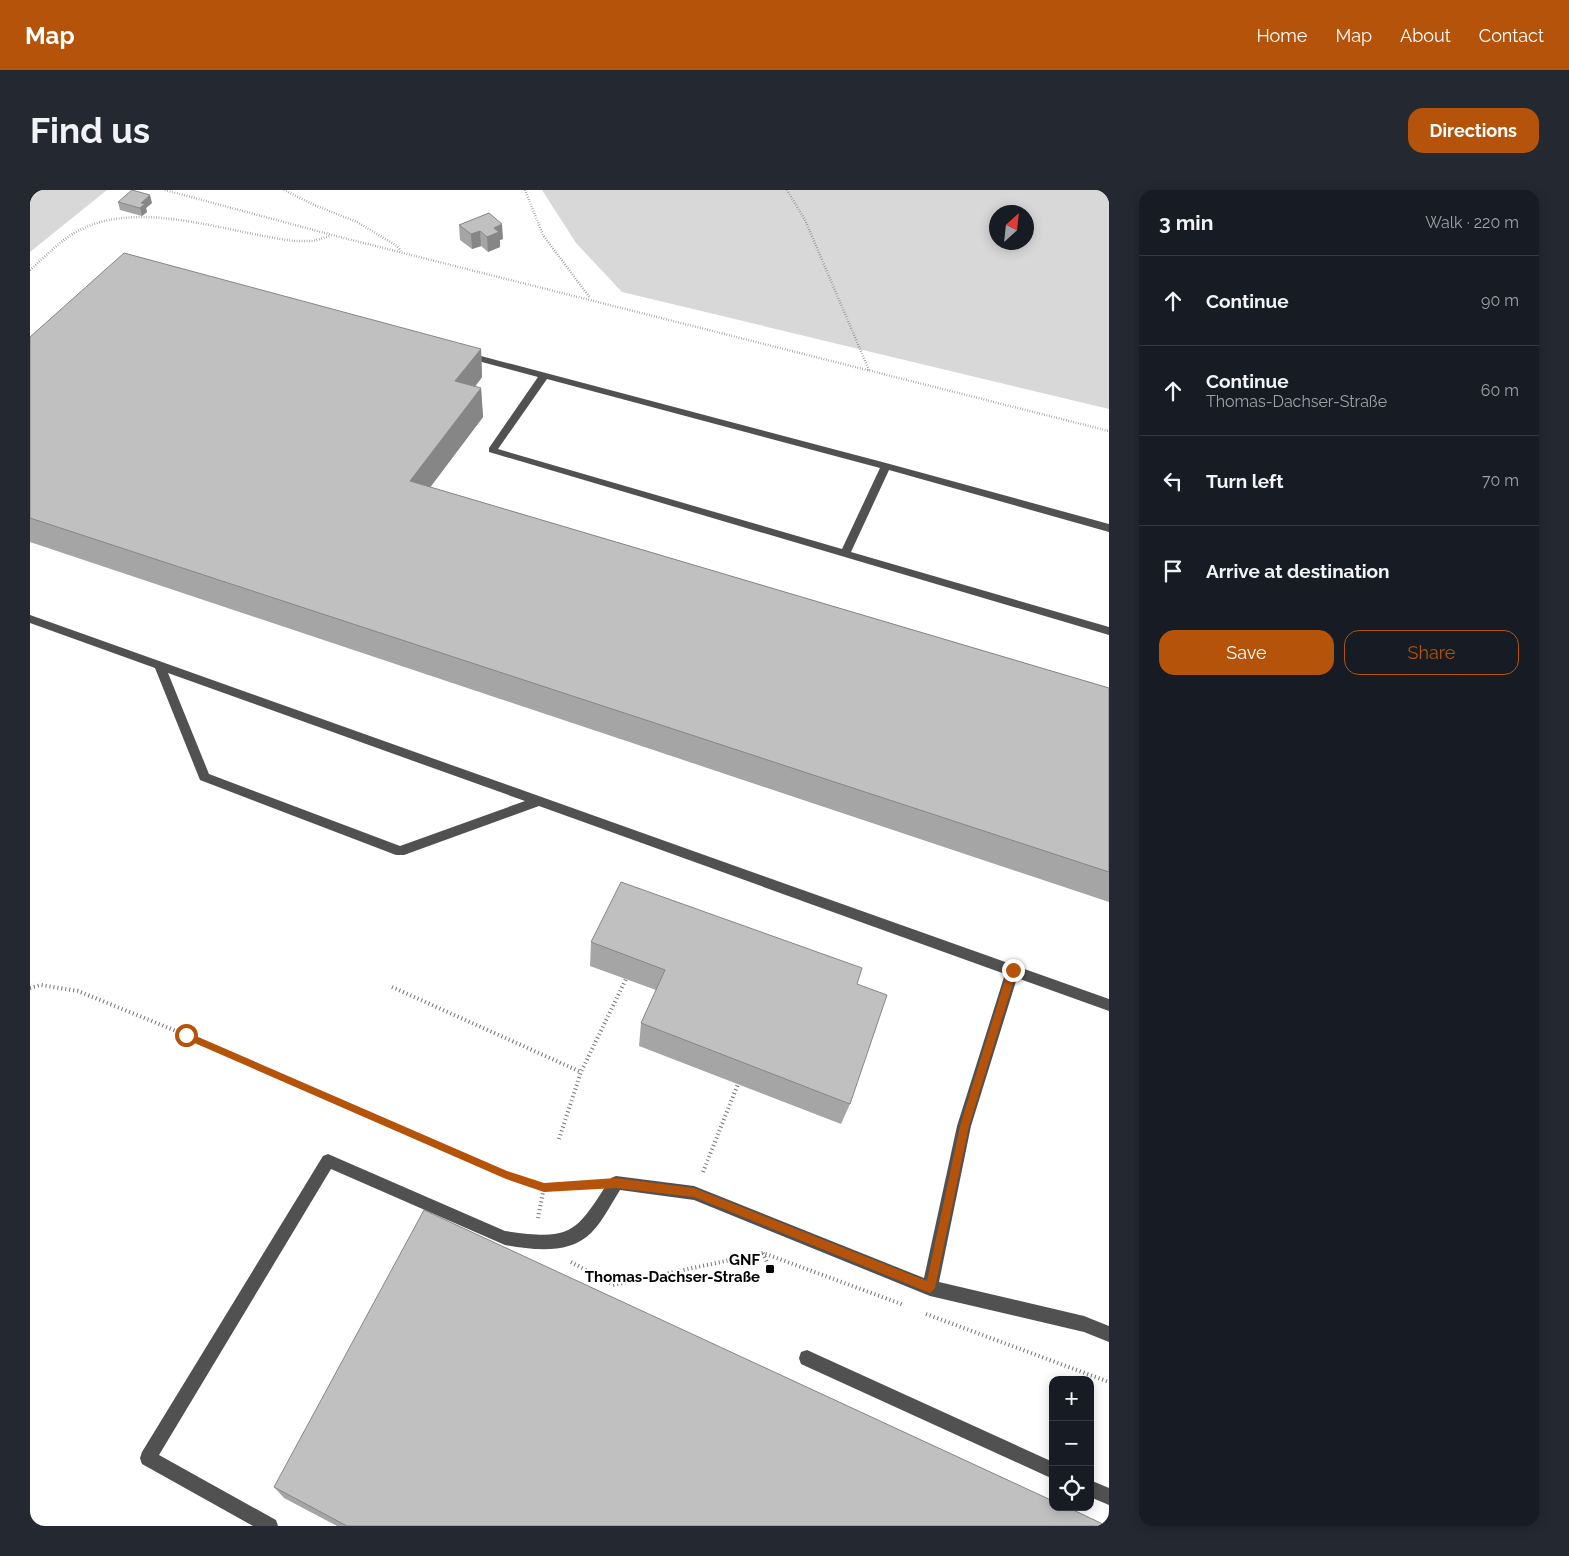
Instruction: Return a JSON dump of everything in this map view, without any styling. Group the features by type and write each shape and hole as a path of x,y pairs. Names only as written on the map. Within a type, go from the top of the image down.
{"street":[{"path":"458,352 886,466 1109,528"},
{"path":"544,376 492,450 1109,632"},
{"path":"845,554 886,466"},
{"path":"30,619 1109,1004"},
{"path":"159,665 204,777 400,850 539,801"},
{"path":"930,1288 964,1126 1013,970"},
{"path":"270,1526 148,1458 328,1161 505,1238 534,1242 565,1240 585,1229 616,1183 694,1193 930,1288 1084,1324 1109,1334"},
{"path":"807,1358 1049,1469"},
{"path":"1094,1490 1109,1497"}],"path":[{"path":"165,190 332,236 590,299 1109,431"},
{"path":"284,190 314,205 357,222 397,246 401,252"},
{"path":"525,190 543,235 590,299"},
{"path":"787,190 805,220 869,370"},
{"path":"30,270 67,239 90,225 119,220 159,218 208,225 286,241 318,242 332,236"},
{"path":"559,1139 581,1072 626,979"},
{"path":"30,988 42,985 78,991 186,1035 506,1175 544,1187 616,1183"},
{"path":"392,987 581,1072"},
{"path":"694,1193 738,1084"},
{"path":"534,1242 544,1187"},
{"path":"569,1261 613,1284 763,1253 913,1309"},
{"path":"763,1253 770,1269"},
{"path":"922,1312 1109,1382"}],"shaded area":[{"path":"30,190 107,190 30,252"},
{"path":"542,190 1109,190 1109,409 622,292 576,243"}],"building":[{"path":"132,190 150,195 141,203 145,204 140,208 118,202"},
{"path":"489,213 502,224 494,228 499,232 487,237 480,231 471,234 459,225"},
{"path":"124,253 481,349 455,381 481,388 410,481 1109,688 1109,872 30,518 30,337"},
{"path":"621,882 862,968 857,984 887,995 850,1104 641,1023 665,970 591,942"},
{"path":"424,1210 1049,1499 1049,1511 1075,1511 1107,1526 347,1526 274,1487"}],"place":[{"name":"GNF Thomas-Dachser-Straße","path":"770,1269"}],"route":[{"path":"186,1035 506,1175 544,1187 616,1183 694,1193 930,1288 964,1126 986,1050 1013,970"}]}
